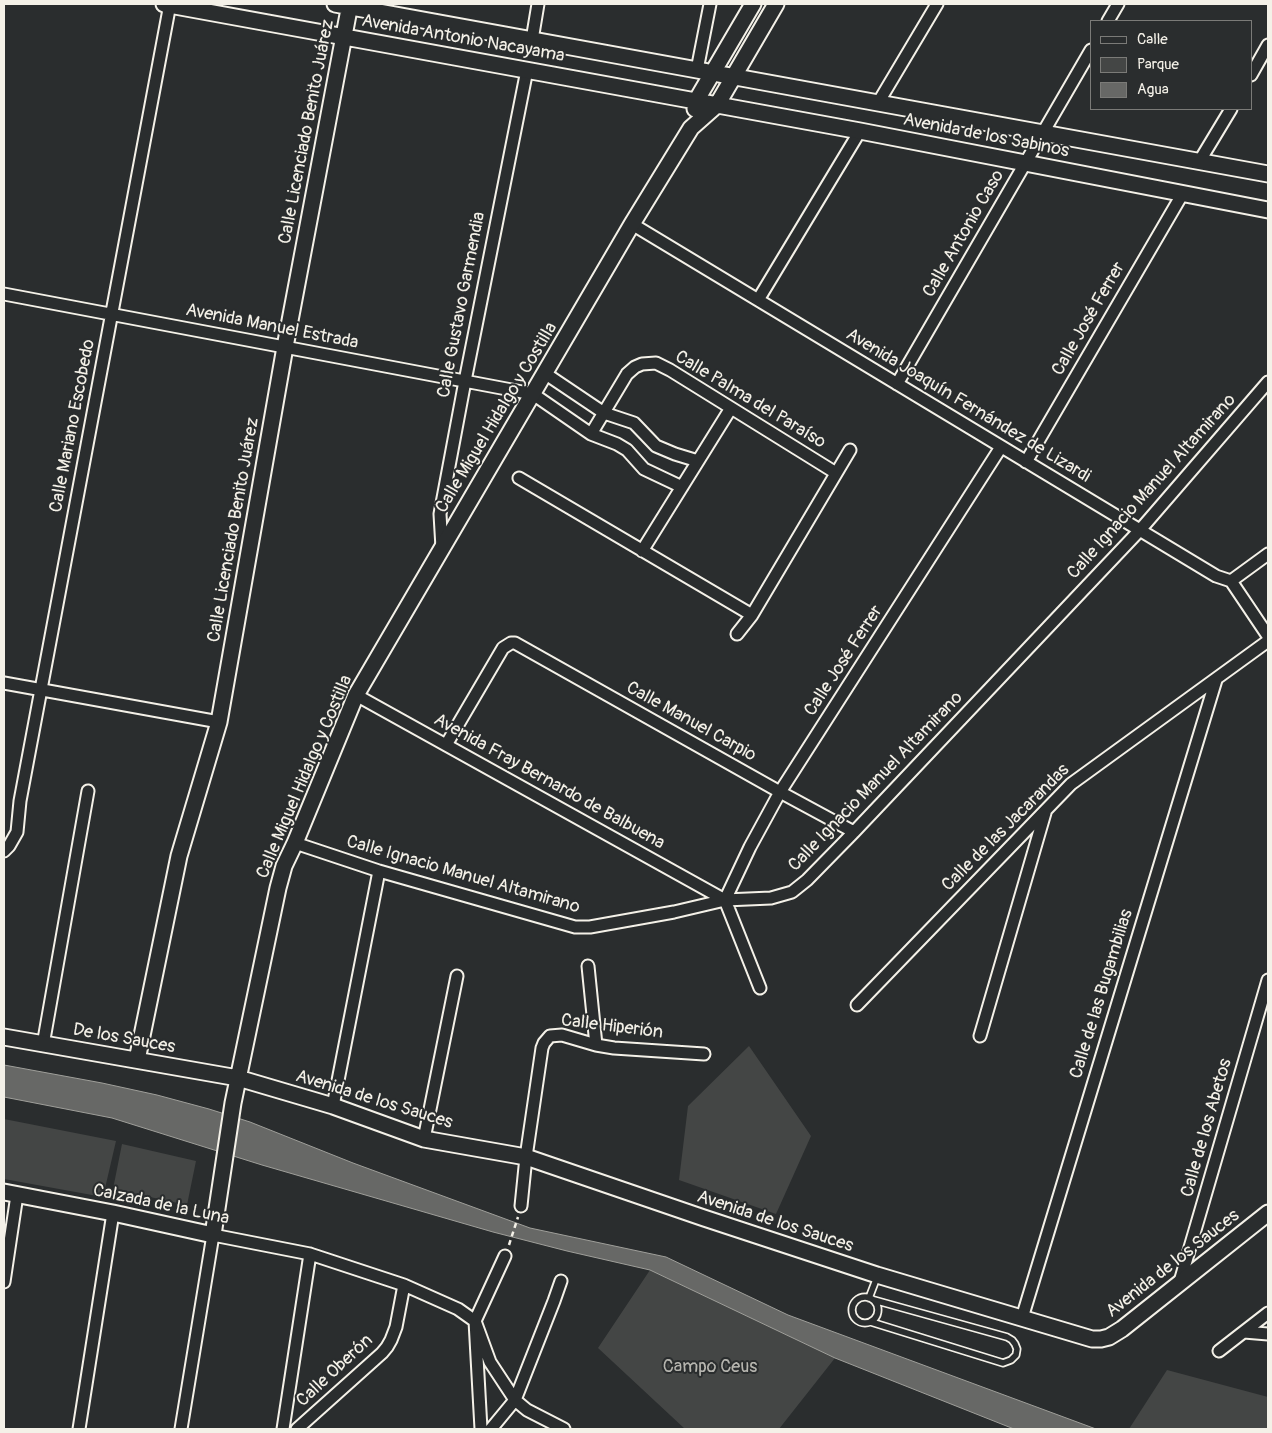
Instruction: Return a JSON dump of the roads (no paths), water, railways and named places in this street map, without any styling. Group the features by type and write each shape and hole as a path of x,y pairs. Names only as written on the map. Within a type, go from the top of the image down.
{"main road":[{"name":"Avenida Antonio Nacayama","path":"168,4 696,101"},
{"name":"Calle Miguel Hidalgo y Costilla","path":"691,128 696,101 753,4"},
{"name":"Calle Miguel Hidalgo y Costilla","path":"213,1235 232,1103 278,888 284,866 356,695 546,374 632,224 691,128 717,105 776,4"},
{"name":"Avenida Antonio Nacayama","path":"345,5 713,73"},
{"name":"Calle Licenciado Benito Juárez","path":"137,1060 179,856 219,722 285,347 344,37 345,5"},
{"name":"Avenida de los Sabinos","path":"713,73 1268,174"},
{"name":"Avenida de los Sabinos","path":"696,101 1026,162 1268,210"},
{"name":"De los Sauces","path":"4,1037 238,1078"},
{"name":"Avenida de los Sauces","path":"238,1078 333,1106 424,1139 526,1157 877,1275 1092,1338 1105,1338 1122,1329 1268,1213"},
{"name":"Calzada de la Luna","path":"10,1194 113,1213 213,1235"}],"street":[{"name":"Calle Mariano Escobedo","path":"4,851 17,832 20,801 112,315 168,4"},
{"path":"532,40 538,4"},
{"path":"697,70 710,4"},
{"path":"878,103 937,4"},
{"path":"1109,20 1118,4"},
{"path":"1252,73 1268,45"},
{"name":"Calle Antonio Caso","path":"898,384 1090,52"},
{"name":"Calle Gustavo Garmendia","path":"442,548 440,514 526,70"},
{"path":"1199,162 1230,110"},
{"path":"758,300 860,131"},
{"name":"Calle José Ferrer","path":"1026,462 1183,194"},
{"name":"Avenida Joaquín Fernández de Lizardi","path":"632,224 1216,576 1231,581"},
{"name":"Avenida Manuel Estrada","path":"4,294 533,394"},
{"name":"Calle Palma del Paraíso","path":"590,434 627,374 642,364 656,364 670,370 836,473"},
{"path":"546,374 604,413 634,423 652,442 665,450 698,462"},
{"name":"Calle Ignacio Manuel Altamirano","path":"295,843 379,871 575,927 590,927 664,914 725,900 771,898 792,892 807,880 854,832 1140,530 1268,382"},
{"path":"533,394 590,434 627,450 644,469 682,487"},
{"path":"642,550 732,408"},
{"name":"Calle José Ferrer","path":"725,900 750,847 780,792 1001,447"},
{"path":"737,634 752,615 850,450"},
{"path":"519,478 752,615"},
{"path":"1268,554 1231,581 1268,636"},
{"name":"Calle de las Jacarandas","path":"857,1005 1071,784 1268,641"},
{"name":"Calle Manuel Carpio","path":"446,745 504,648 510,643 515,643 854,832"},
{"name":"Calle de las Bugambilias","path":"1022,1318 1216,680"},
{"path":"4,683 219,722"},
{"name":"Avenida Fray Bernardo de Balbuena","path":"356,695 725,900"},
{"path":"43,1044 88,792"},
{"path":"980,1036 1046,811"},
{"path":"333,1106 379,871"},
{"path":"725,900 760,988"},
{"path":"588,966 596,1045"},
{"path":"424,1139 457,976"},
{"name":"Calle de los Abetos","path":"1179,1285 1268,980"},
{"name":"Calle Hiperión","path":"526,1157 542,1048 550,1036 558,1035 596,1045 704,1054"},
{"path":"521,1206 526,1157"},
{"path":"4,1282 10,1194"},
{"path":"79,1429 113,1213"},
{"name":"Calzada de la Luna","path":"213,1235 310,1254"},
{"name":"Calle Miguel Hidalgo y Costilla","path":"182,1429 213,1235"},
{"path":"283,1429 310,1254 404,1285 458,1309 475,1321 490,1362 515,1400 528,1410 564,1429"},
{"path":"481,1429 475,1321 505,1256"},
{"path":"491,1429 515,1400 561,1281"},
{"name":"Calle Oberón","path":"298,1429 387,1347 392,1340 396,1327 404,1285"},
{"path":"1219,1351 1268,1313"},
{"path":"1244,1332 1268,1334"}],"lane":[{"path":"871,1299 877,1275"},
{"path":"871,1299 877,1304 878,1310 875,1319 866,1324 856,1320 853,1316 852,1306 859,1298 864,1297 1007,1337 1015,1344 1017,1349 1016,1355 1011,1360 1003,1362 871,1322"}],"water":[{"path":"4,1065 102,1083 209,1109 250,1122 353,1163 530,1228 666,1257 788,1315 1096,1429 1014,1429 835,1358 650,1270 493,1232 262,1165 112,1118 4,1097"}],"park label":[{"name":"Campo Ceus","path":"710,1367"}]}
